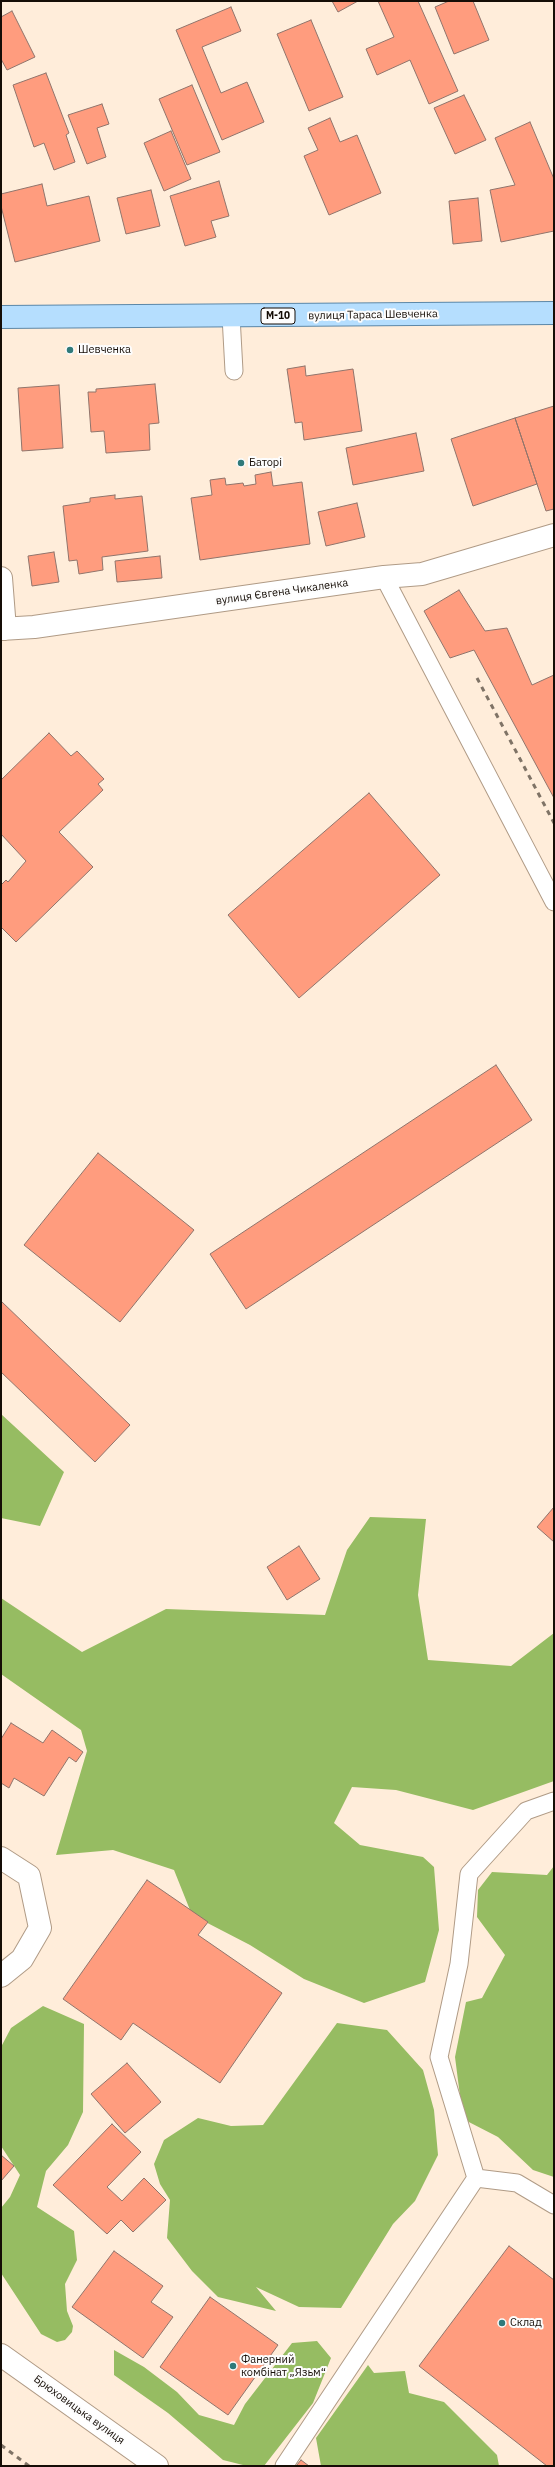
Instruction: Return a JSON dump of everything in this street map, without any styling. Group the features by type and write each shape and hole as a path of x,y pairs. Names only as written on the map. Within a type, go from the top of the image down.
{"main road":[{"name":"вулиця Тараса Шевченка","path":"1,318 554,313"}],"street":[{"name":"вулиця Євгена Чикаленка","path":"1,578 3,629 34,627 384,577 422,574 554,535"},
{"path":"1,1858 29,1876 40,1928 22,1959 1,1976"},
{"name":"Брюховицька вулиця","path":"1,2355 157,2466"}],"lane":[{"path":"231,316 234,371"},
{"path":"384,577 554,902"},
{"path":"476,2178 439,2057 459,1964 469,1874 526,1811 554,1801"},
{"path":"476,2178 517,2183 554,2205"},
{"path":"284,2466 476,2178"}],"green space":[{"path":"1,1414 64,1472 40,1526 1,1518"},
{"path":"370,1517 426,1519 418,1595 428,1660 511,1666 554,1633 554,1781 473,1810 396,1790 352,1787 334,1823 360,1845 423,1857 434,1867 439,1930 425,1982 364,2003 304,1979 250,1945 192,1915 174,1870 113,1850 56,1855 87,1751 81,1730 1,1674 1,1598 82,1652 166,1609 325,1615 347,1550"},
{"path":"554,1866 554,2177 533,2170 498,2137 463,2119 455,2057 466,2002 482,1998 505,1955 477,1917 478,1890 492,1872 547,1875"},
{"path":"43,2006 84,2024 83,2112 68,2145 46,2171 37,2207 74,2231 77,2260 65,2284 67,2311 73,2326 72,2332 65,2340 57,2342 41,2334 1,2273 1,2208 10,2197 20,2175 1,2146 1,2047 11,2028"},
{"path":"337,2023 387,2030 423,2070 434,2110 438,2155 415,2201 393,2224 341,2308 299,2307 256,2287 276,2311 218,2297 192,2271 167,2238 170,2200 160,2184 154,2164 164,2140 198,2118 231,2126 263,2125"},
{"path":"317,2341 331,2358 313,2403 264,2466 247,2466 223,2460 168,2413 114,2375 114,2350 144,2367 177,2392 199,2415 234,2425 245,2404 292,2343"},
{"path":"368,2365 374,2373 405,2371 409,2393 444,2402 497,2455 499,2466 321,2466 316,2438"}],"building":[{"path":"332,1 358,1 338,12"},
{"path":"378,1 418,1 458,91 429,104 410,60 377,75 366,49 394,37"},
{"path":"449,1 473,1 489,40 454,54 435,7"},
{"path":"231,7 241,31 202,47 221,93 247,82 264,122 222,140 176,30"},
{"path":"12,11 35,57 7,70 1,59 1,17"},
{"path":"311,20 343,97 309,111 277,34"},
{"path":"46,73 69,133 66,135 75,162 54,170 44,143 34,147 13,85"},
{"path":"192,85 220,152 187,165 159,99"},
{"path":"464,95 486,140 455,154 434,108"},
{"path":"102,104 109,124 97,128 106,157 87,164 68,115"},
{"path":"330,118 340,142 357,135 381,193 329,215 304,156 318,150 308,128"},
{"path":"530,122 554,179 554,231 501,242 490,190 515,185 495,138"},
{"path":"171,131 191,179 164,191 144,143"},
{"path":"219,181 229,216 211,221 216,237 185,246 170,196"},
{"path":"42,184 47,206 89,196 100,241 15,262 1,206 1,194"},
{"path":"151,190 160,226 126,234 117,198"},
{"path":"478,198 482,241 453,244 449,201"},
{"path":"305,366 306,376 353,369 362,431 304,440 302,422 295,423 287,369"},
{"path":"155,384 159,423 149,424 150,450 106,453 104,431 91,432 88,392 96,392 96,389"},
{"path":"59,385 63,448 22,451 18,388"},
{"path":"554,406 554,509 546,511 515,418"},
{"path":"515,418 537,484 473,506 451,439"},
{"path":"416,433 424,471 353,485 346,448"},
{"path":"271,472 273,486 302,482 310,544 200,560 191,498 212,495 210,480 225,478 226,485 243,483 244,486 256,484 255,475"},
{"path":"115,495 115,499 142,496 148,551 102,557 103,570 79,574 77,560 69,561 63,506 90,502 90,498"},
{"path":"357,503 365,537 326,546 318,512"},
{"path":"54,552 59,582 32,586 28,556"},
{"path":"160,556 162,578 117,582 115,561"},
{"path":"459,590 485,631 507,628 532,685 554,675 554,798 474,650 450,658 424,611"},
{"path":"49,733 71,756 77,751 104,779 98,784 103,790 59,832 93,867 16,942 1,927 1,885 6,880 8,882 26,861 1,834 1,780"},
{"path":"369,793 440,875 299,998 228,915"},
{"path":"496,1065 532,1120 246,1309 210,1254"},
{"path":"98,1153 194,1230 120,1322 24,1245"},
{"path":"1,1301 130,1425 95,1462 1,1372"},
{"path":"554,1507 554,1542 537,1527"},
{"path":"299,1546 320,1579 287,1600 267,1567"},
{"path":"11,1723 43,1743 52,1730 83,1752 76,1762 69,1757 44,1796 14,1778 9,1788 1,1783 1,1739"},
{"path":"147,1880 208,1922 198,1935 282,1993 220,2083 133,2023 121,2040 63,1999"},
{"path":"127,2063 161,2102 125,2133 91,2094"},
{"path":"112,2124 141,2152 107,2187 122,2201 144,2178 166,2200 133,2232 121,2220 107,2234 53,2185"},
{"path":"1,2155 14,2166 1,2181"},
{"name":"Склад","path":"509,2246 554,2280 554,2466 547,2466 419,2366"},
{"path":"114,2251 163,2286 151,2302 173,2317 143,2358 72,2307"},
{"path":"210,2297 278,2345 228,2415 160,2367"},
{"path":"301,2460 309,2466 296,2466"}],"railway":[{"path":"477,678 554,823"},
{"path":"1,2445 29,2466"}],"place":[{"name":"Шевченка","path":"70,350"},
{"name":"Баторі","path":"241,463"},
{"name":"Склад","path":"502,2323"},
{"name":"Фанерний комбінат „Язьм“","path":"233,2366"}]}
